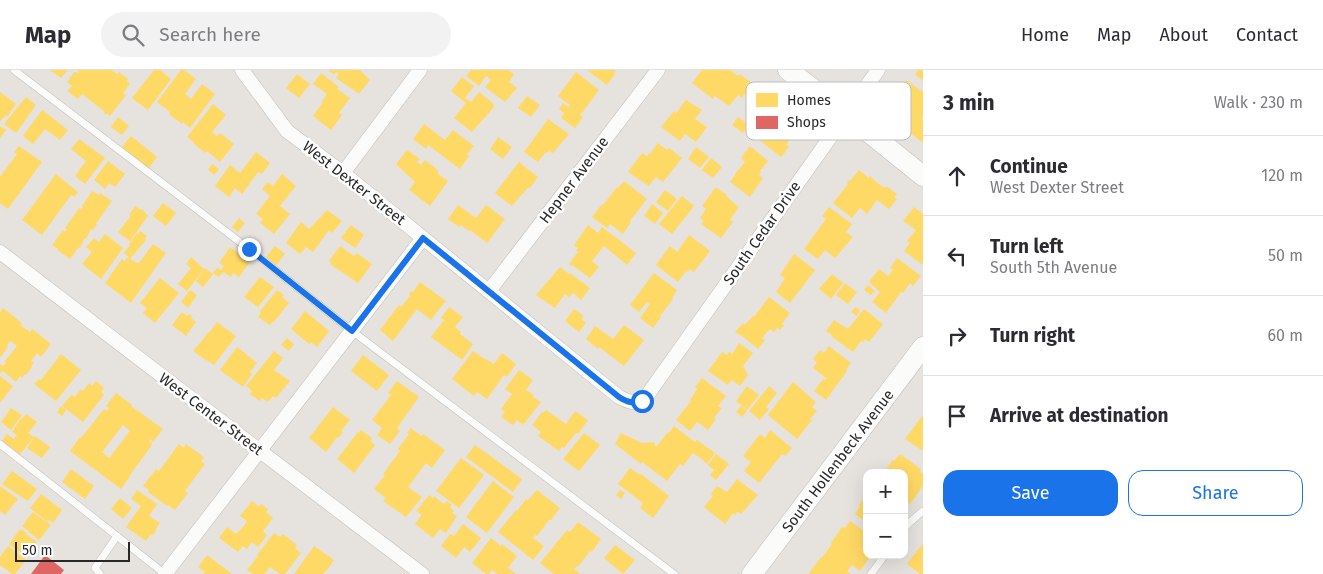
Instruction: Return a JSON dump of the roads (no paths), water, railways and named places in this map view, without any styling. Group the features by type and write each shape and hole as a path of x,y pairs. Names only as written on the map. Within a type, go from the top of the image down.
{"street":[{"name":"West Dexter Street","path":"242,70 287,131 343,173 619,397 628,402 636,403 646,397"},
{"path":"343,173 420,70"},
{"name":"Hepner Avenue","path":"489,291 658,70"},
{"path":"788,70 804,82"},
{"name":"South Cedar Drive","path":"869,82 878,70"},
{"name":"South Cedar Drive","path":"646,397 828,140"},
{"path":"878,140 923,176"},
{"path":"165,574 423,238"},
{"name":"West Center Street","path":"0,252 422,574"},
{"name":"South Hollenbeck Avenue","path":"752,574 923,347"}],"lane":[{"path":"14,70 241,243 352,331 674,574"},
{"path":"0,444 165,574"},
{"path":"908,523 923,512"},
{"path":"100,574 95,568 117,536"},
{"path":"872,574 882,559"}]}
